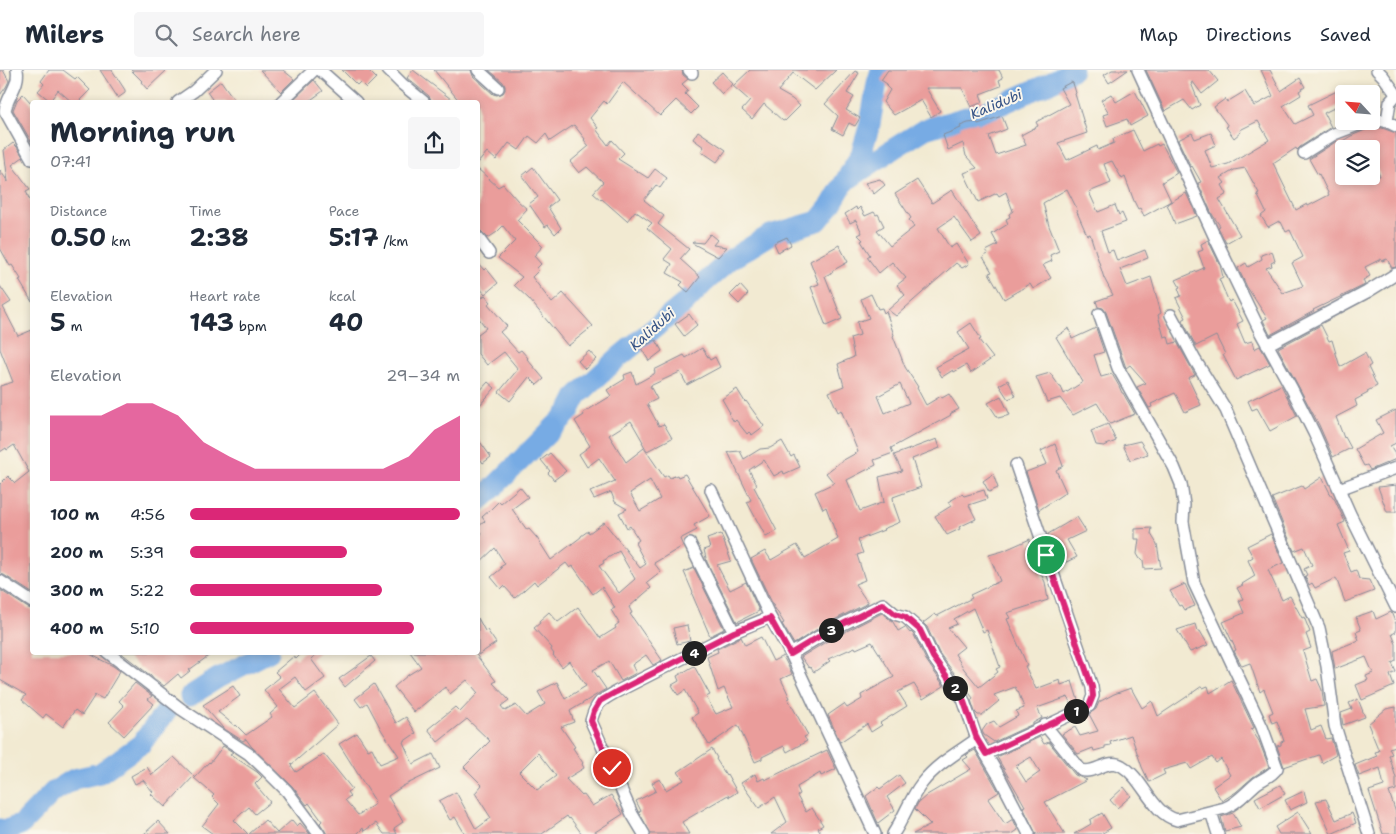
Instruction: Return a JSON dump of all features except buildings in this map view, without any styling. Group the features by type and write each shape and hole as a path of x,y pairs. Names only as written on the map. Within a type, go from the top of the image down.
{"street":[{"path":"17,70 18,80 5,111 30,156"},
{"path":"181,100 194,91 216,70"},
{"path":"282,100 314,70"},
{"path":"320,70 354,100"},
{"path":"388,70 422,100"},
{"path":"478,70 498,88"},
{"path":"1138,70 1221,251 1267,345 1310,424 1350,514 1396,607"},
{"path":"1377,70 1384,76 1396,94 1390,102 1391,123"},
{"path":"1304,153 1334,134 1345,130"},
{"path":"480,241 489,253"},
{"path":"1267,345 1367,292 1396,274"},
{"path":"1045,725 1081,770 1090,771 1112,763 1120,764 1161,811 1170,818 1177,820 1232,806 1258,782 1274,773 1277,768 1262,728 1194,583 1183,522 1184,505 1181,484 1174,466 1118,368 1099,314"},
{"path":"1171,314 1195,360 1226,410 1319,628 1327,666 1335,726 1369,834"},
{"path":"986,754 1089,706 1093,696 1092,687 1016,465"},
{"path":"1339,489 1396,468"},
{"path":"711,490 770,618 790,654 875,834"},
{"path":"690,544 734,632"},
{"path":"0,581 30,601"},
{"path":"790,654 825,633 883,604 895,614 905,617 920,630 933,657 963,699 977,739 1000,778 1028,834"},
{"path":"644,834 632,814 591,721 594,711 600,701 616,692 734,632 770,618"},
{"path":"111,655 181,709 249,754 287,791 319,834"},
{"path":"893,834 921,784 938,766 977,739"},
{"path":"1211,812 1218,834"}],"waterway":[{"name":"Kalidubi","path":"480,500 569,412 577,396 619,357 685,303 731,259 770,235 818,221 831,205 861,154 870,124 881,70"},
{"name":"Kalidubi","path":"850,178 925,129 987,111 1056,80 1072,70"},
{"name":"Kalidubi","path":"190,696 218,678 263,655"},
{"name":"Kalidubi","path":"0,829 6,830 22,824 53,792 74,779 100,773 141,744 168,709"}],"route":[{"path":"612,768 591,721 600,701 734,632 770,618 790,654 825,633 883,604 895,614 905,617 920,630 933,657 963,699 977,739 986,754 1089,706 1093,696 1092,687 1046,555"}]}
